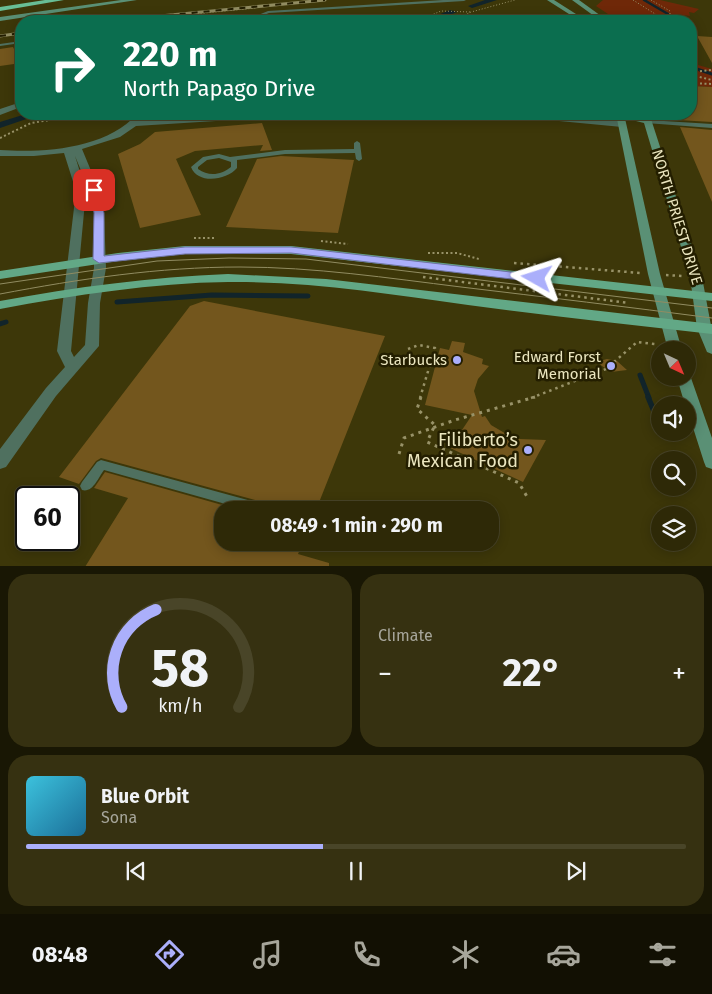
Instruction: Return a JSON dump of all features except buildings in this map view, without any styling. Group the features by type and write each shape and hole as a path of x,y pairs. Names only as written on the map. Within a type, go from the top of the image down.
{"highway":[{"path":"0,9 60,0"}],"main road":[{"path":"28,15 134,0"},
{"path":"550,0 575,15"},
{"path":"574,0 597,15"},
{"path":"0,19 15,17"},
{"name":"NORTH PRIEST DRIVE","path":"621,120 654,274 673,341"},
{"name":"NORTH PRIEST DRIVE","path":"647,120 696,278 706,296 708,328 712,349"},
{"path":"0,275 99,259 185,250 298,251 706,296"},
{"path":"0,305 96,288 182,281 277,279 343,284 708,328"},
{"path":"687,386 712,462"}],"street":[{"path":"0,112 15,106"},
{"path":"0,153 26,154 72,148 112,136 136,120"},
{"path":"134,123 183,120"},
{"path":"0,462 72,367 92,346 99,259 97,202 72,148"},
{"path":"72,148 81,191 64,351 72,367"}],"lane":[{"path":"261,15 268,12 464,0"},
{"path":"0,45 15,43"},
{"path":"662,120 712,126"},
{"path":"230,159 235,165 226,174 207,176 194,170 196,164 205,158 219,156 230,159 278,154 359,155 357,143"},
{"path":"86,486 101,465 233,501"}],"path":[{"path":"464,15 515,0"},
{"path":"633,0 657,15"},
{"path":"651,0 670,11 670,14 667,15"},
{"path":"182,15 260,7"},
{"path":"433,15 443,11 471,12"},
{"path":"697,71 712,70"},
{"path":"697,76 712,80"},
{"path":"697,83 712,84"},
{"path":"0,138 10,131 43,120"},
{"path":"629,272 696,278"},
{"path":"419,277 629,303"},
{"path":"399,454 404,438 435,425 574,385 605,369 637,342 651,344"},
{"path":"408,349 419,345 435,348 417,409 435,425"},
{"path":"435,425 427,442 519,484 529,500"}],"shaded area":[{"path":"603,0 660,0 699,9 694,13 689,12 690,15 609,15 596,6"},
{"path":"697,63 712,69 712,87 697,86"}],"waterway":[{"path":"472,6 493,0"},
{"path":"644,0 669,15"},
{"path":"445,15 453,12"},
{"path":"697,69 712,74"},
{"path":"0,125 16,120"},
{"path":"117,302 212,295 308,296"},
{"path":"0,324 6,322"},
{"path":"640,375 649,398"},
{"path":"648,397 651,404"}],"tram line":[{"path":"0,284 157,261 229,258 306,259 712,308"},
{"path":"0,294 59,283 149,272 179,269 268,267 379,277 712,318"}],"railway":[{"path":"170,15 325,0"},
{"path":"0,36 15,34"}],"place":[{"name":"Starbucks","path":"457,360"},
{"name":"Edward Forst Memorial","path":"611,366"},
{"name":"Filiberto’s Mexican Food","path":"528,450"}],"route":[{"path":"94,190 99,213 99,259 185,250 291,250 537,278"}]}
